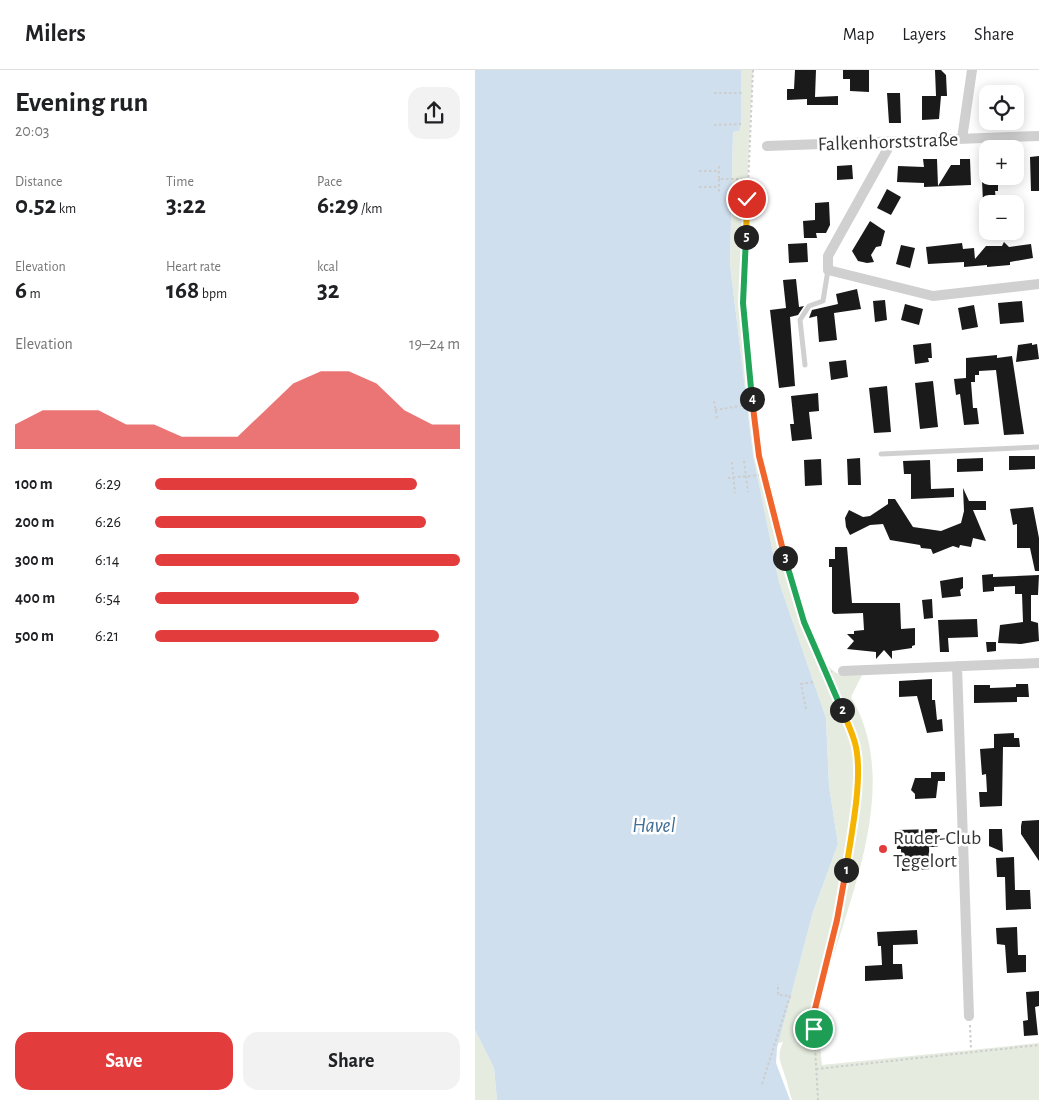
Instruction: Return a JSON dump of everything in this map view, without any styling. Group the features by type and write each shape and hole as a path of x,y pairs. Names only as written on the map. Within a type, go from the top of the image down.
{"street":[{"path":"962,139 972,70"},
{"name":"Falkenhorststraße","path":"767,146 1039,136"},
{"path":"892,142 828,256 828,270 933,296 1039,284"},
{"path":"843,671 1039,663"},
{"path":"957,666 969,1016"}],"lane":[{"path":"805,365 800,320 809,306 823,301 828,270"},
{"path":"881,454 1039,447"}],"path":[{"path":"753,70 743,303 749,375 759,456 784,555 804,622 855,743 858,768 853,828 837,920 815,1009 818,1100"},
{"path":"714,93 742,93"},
{"path":"714,125 741,124"},
{"path":"719,166 719,193"},
{"path":"699,171 719,171"},
{"path":"719,179 742,179"},
{"path":"699,187 719,187"},
{"path":"713,401 717,419"},
{"path":"715,410 746,405"},
{"path":"744,461 748,492"},
{"path":"732,462 735,493"},
{"path":"728,478 760,475"},
{"path":"806,709 801,684 814,682"},
{"path":"762,1084 790,996 778,995 778,984"},
{"path":"969,1016 971,1050"},
{"path":"816,1069 971,1050 1039,1045"}],"shaded area":[{"path":"741,70 753,70 743,305 751,397 758,443 778,533 805,622 821,666 829,666 840,674 862,675 851,697 866,732 872,769 871,808 865,847 820,1005 819,1031 822,1065 1039,1043 1039,1100 792,1100 781,1063 780,1052 783,1042 778,1043 813,912 838,844 829,786 826,718 779,582 753,455 730,264 733,132 739,131"},
{"path":"475,1030 494,1068 497,1100 475,1100"}],"water":[{"name":"Havel","path":"475,70 741,70 741,124 739,131 733,132 730,264 753,455 779,582 826,718 829,786 838,844 813,912 777,1048 776,1063 790,1100 497,1100 494,1068 475,1030"}],"building":[{"path":"795,70 816,70 815,97 838,96 838,105 807,105 807,99 787,100 787,89 794,89"},
{"path":"843,70 869,70 869,92 850,91 850,79 843,79"},
{"path":"935,70 941,70 946,75 947,96 941,96 939,119 922,120 922,96 936,96"},
{"path":"887,93 900,93 901,123 889,123"},
{"path":"1039,156 1039,191 1031,191 1030,157"},
{"path":"923,159 937,159 938,186 951,165 960,165 960,159 970,159 971,185 924,187 924,183 897,182 898,166 924,167"},
{"path":"852,165 853,179 837,180 837,166"},
{"path":"982,185 998,185 998,191 995,191 995,195 983,195"},
{"path":"887,189 901,197 891,215 877,208"},
{"path":"829,202 830,225 826,233 816,233 817,238 804,238 803,221 815,220 815,203"},
{"path":"870,221 885,231 881,246 876,247 871,255 874,262 867,263 858,261 852,251"},
{"path":"1004,242 1009,247 1031,244 1033,258 1010,262 1010,265 987,267 987,265 964,267 964,262 928,264 926,247 962,243 963,249 974,248 975,259 986,246 1002,246"},
{"path":"807,243 808,262 789,263 788,244"},
{"path":"901,245 915,248 910,268 896,264"},
{"path":"796,279 799,307 804,306 798,315 790,317 795,386 779,388 770,310 786,308 783,280"},
{"path":"857,289 861,309 834,313 837,340 819,342 817,316 809,318 812,310 838,304 836,294"},
{"path":"885,300 887,320 875,322 873,301"},
{"path":"1022,301 1024,322 1000,324 998,303"},
{"path":"905,304 923,309 919,325 901,320"},
{"path":"974,305 978,327 962,330 958,308"},
{"path":"931,343 932,358 928,358 929,362 915,364 913,345"},
{"path":"1032,343 1032,345 1037,344 1039,359 1016,362 1018,345"},
{"path":"997,355 997,358 1012,356 1024,434 1004,435 996,370 979,371 979,375 975,375 975,382 971,382 973,408 977,408 979,424 964,425 960,394 956,395 954,379 966,378 966,358"},
{"path":"846,360 848,377 831,380 829,362"},
{"path":"933,381 938,427 920,429 915,383"},
{"path":"887,386 891,432 874,433 869,388"},
{"path":"818,393 819,411 809,412 812,439 792,441 790,424 794,424 791,396"},
{"path":"1009,456 1035,456 1035,469 1009,470"},
{"path":"860,458 861,485 848,485 847,459"},
{"path":"983,458 983,471 957,472 957,459"},
{"path":"821,459 822,485 805,486 804,460"},
{"path":"930,460 931,489 954,488 954,497 911,499 911,474 904,474 903,461"},
{"path":"963,488 969,501 986,501 986,510 973,510 986,541 973,538 971,547 960,545 959,548 953,546 933,554 931,549 921,548 920,545 890,540 883,524 870,525 850,535 846,527 845,518 849,510 863,517 870,516 888,504 888,499 895,499 913,527 941,531 961,523 964,511"},
{"path":"1033,507 1039,538 1039,571 1035,571 1030,548 1017,548 1017,524 1013,525 1010,509"},
{"path":"835,547 847,547 852,603 900,603 901,629 915,628 915,645 912,648 892,651 892,659 884,650 876,659 876,652 847,649 854,641 847,634 854,634 854,631 864,630 863,613 834,614 832,612 832,567 829,567 829,559 835,559"},
{"path":"993,574 993,577 1039,575 1038,595 1031,595 1031,621 1038,623 1039,641 1021,644 998,643 1000,625 1023,622 1022,594 1015,594 1015,586 994,587 994,591 983,592 982,575"},
{"path":"963,577 963,588 960,590 961,596 942,598 940,581"},
{"path":"932,599 933,618 924,619 922,600"},
{"path":"977,619 978,637 948,638 949,652 940,652 938,620"},
{"path":"986,642 996,642 996,651 987,652"},
{"path":"932,679 932,700 935,700 937,720 942,719 943,731 927,733 917,696 899,697 899,681"},
{"path":"1016,684 1028,684 1029,697 1017,697 1017,702 974,703 974,685 990,685 990,688 1016,687"},
{"path":"1014,733 1014,738 1019,738 1020,747 1003,747 1002,806 980,807 979,792 987,792 986,774 982,775 980,749 994,748 994,734"},
{"path":"931,772 945,772 945,781 938,781 936,798 915,799 915,794 911,790 915,778 931,778"},
{"path":"1039,820 1039,861 1021,834 1021,826 1022,821"},
{"path":"937,829 938,847 929,847 930,869 902,871 901,849 897,849 896,830"},
{"path":"989,829 1002,829 1003,852 989,846"},
{"path":"1014,857 1015,890 1030,890 1031,909 1006,910 1005,877 997,877 996,858"},
{"path":"1017,927 1018,955 1026,955 1026,972 1007,973 1005,945 997,944 996,928"},
{"path":"917,930 918,944 893,945 893,964 902,964 903,979 865,981 865,966 882,965 881,946 878,946 877,932"},
{"path":"1039,991 1039,1006 1035,1007 1038,1035 1024,1036 1023,1021 1028,1020 1026,992"}],"place":[{"name":"Ruder-Club Tegelort","path":"883,849"}],"route":[{"path":"747,199 743,303 749,375 759,456 784,555 804,622 855,743 858,768 853,828 837,920 815,1009 814,1029"}]}
